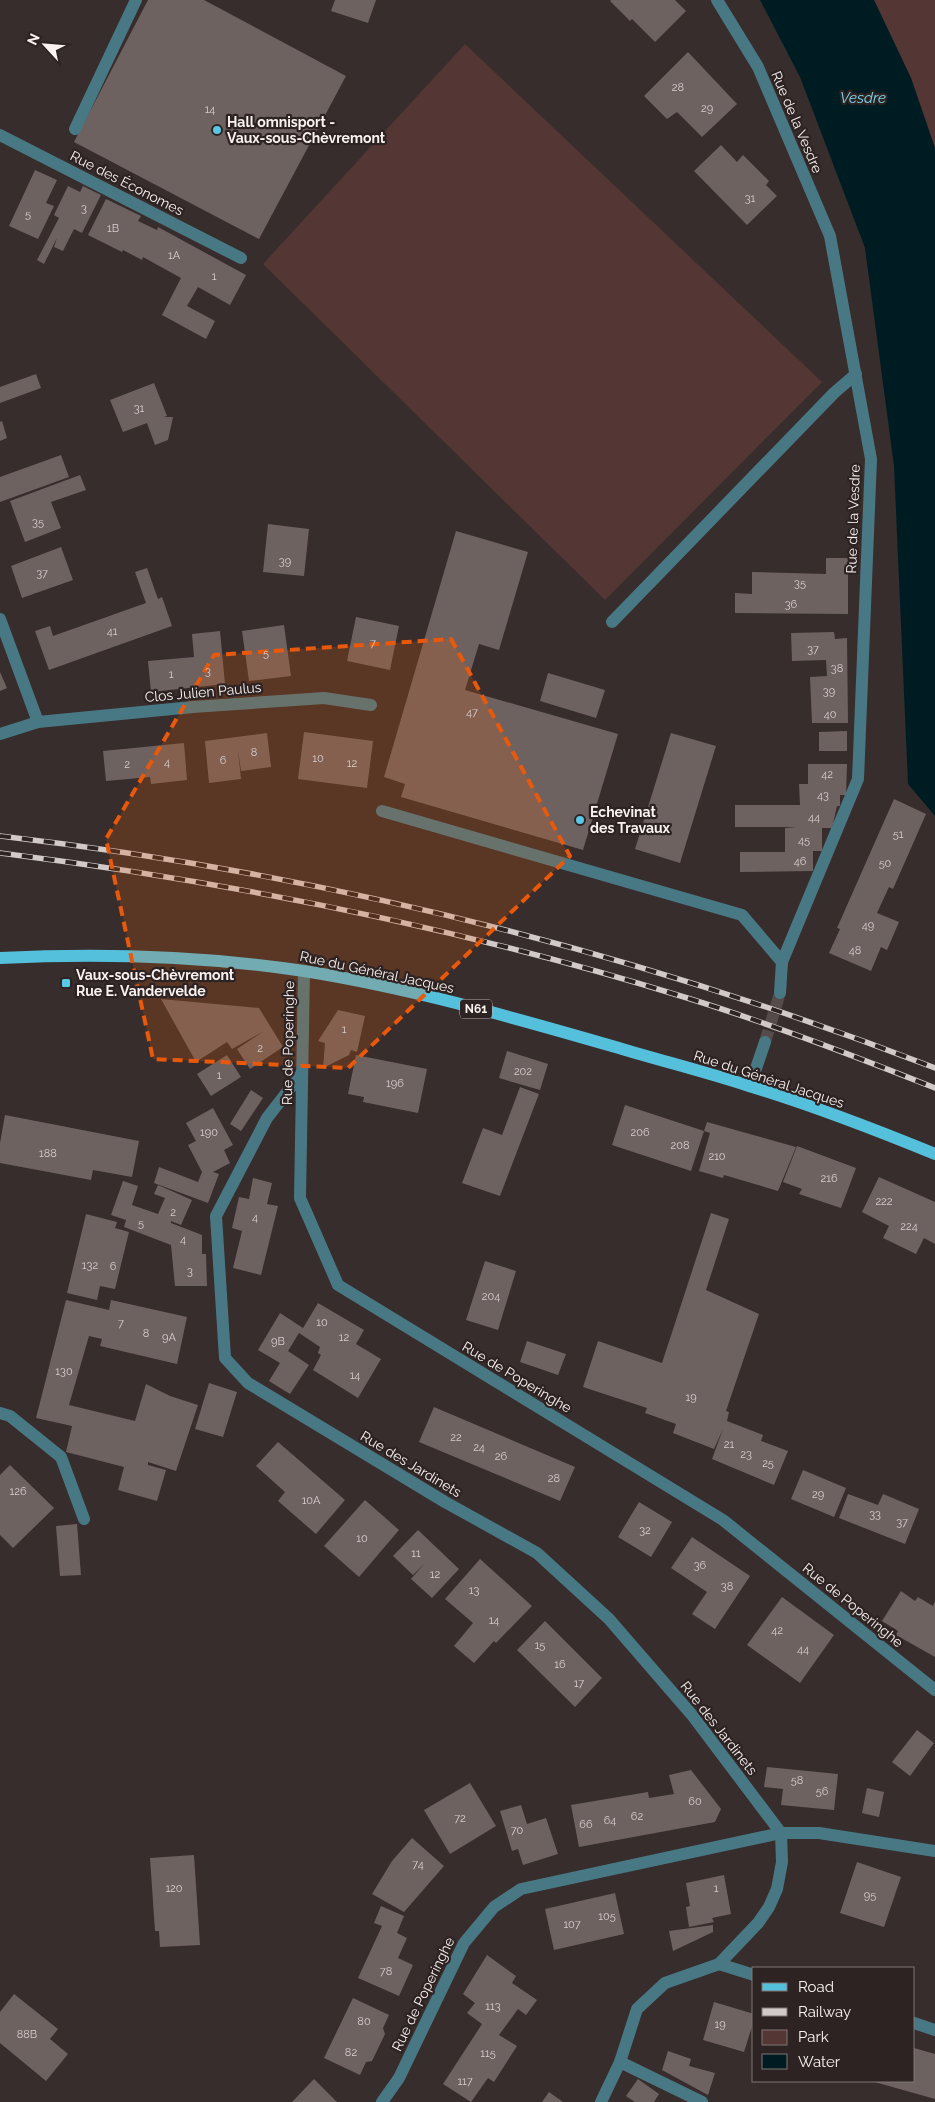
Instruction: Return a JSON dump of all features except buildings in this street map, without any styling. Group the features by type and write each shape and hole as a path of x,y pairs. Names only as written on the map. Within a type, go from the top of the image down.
{"main road":[{"name":"Rue du Général Jacques","path":"0,958 70,955 150,957 304,972 410,992 534,1024 750,1086 879,1131 935,1154"}],"street":[{"path":"75,129 136,0"},
{"name":"Rue de la Vesdre","path":"718,0 758,66 830,236 871,459 858,779 782,962 780,993"},
{"name":"Rue des Économes","path":"0,135 240,258"},
{"path":"612,622 834,394 856,374"},
{"path":"0,620 38,722 0,734"},
{"name":"Clos Julien Paulus","path":"38,722 193,707 324,698 371,706"},
{"path":"382,811 742,915 782,962"},
{"name":"Rue de Poperinghe","path":"304,972 300,1198 338,1285 723,1520 935,1690"},
{"path":"750,1086 765,1042"},
{"name":"Rue des Jardinets","path":"302,1073 267,1118 216,1216 224,1358 248,1383 445,1502 536,1553 609,1619 692,1715 781,1832"},
{"path":"0,1413 10,1416 61,1457 84,1519"},
{"path":"600,2102 620,2062 637,2009 665,1983 719,1964 758,1923 769,1907 777,1889 782,1862 781,1832"},
{"name":"Rue de Poperinghe","path":"382,2102 399,2078 464,1943 494,1907 521,1889 781,1832 819,1833 935,1851"},
{"path":"719,1964 752,1974"},
{"path":"915,2023 935,2030"},
{"path":"620,2062 702,2102"}],"highlighted area":[{"path":"451,639 570,856 348,1068 153,1059 106,839 214,655"}],"green space":[{"path":"874,0 935,0 935,148 911,78"},
{"path":"465,44 822,382 605,600 263,264"}],"water":[{"name":"Vesdre","path":"760,0 874,0 911,78 935,148 935,816 908,784 894,466 865,248 800,77"}],"tunnel":[{"path":"765,1042 780,993"}],"railway":[{"path":"0,836 119,852 238,872 357,895 475,922 591,953 707,988 822,1026 935,1068"},
{"path":"0,853 173,878 259,893 345,910 516,949 716,1007 810,1040 935,1088"}],"place":[{"name":"Hall omnisport - Vaux-sous-Chèvremont","path":"217,130"},
{"name":"Echevinat des Travaux","path":"580,820"},
{"name":"Vaux-sous-Chèvremont Rue E. Vandervelde","path":"66,983"}]}
